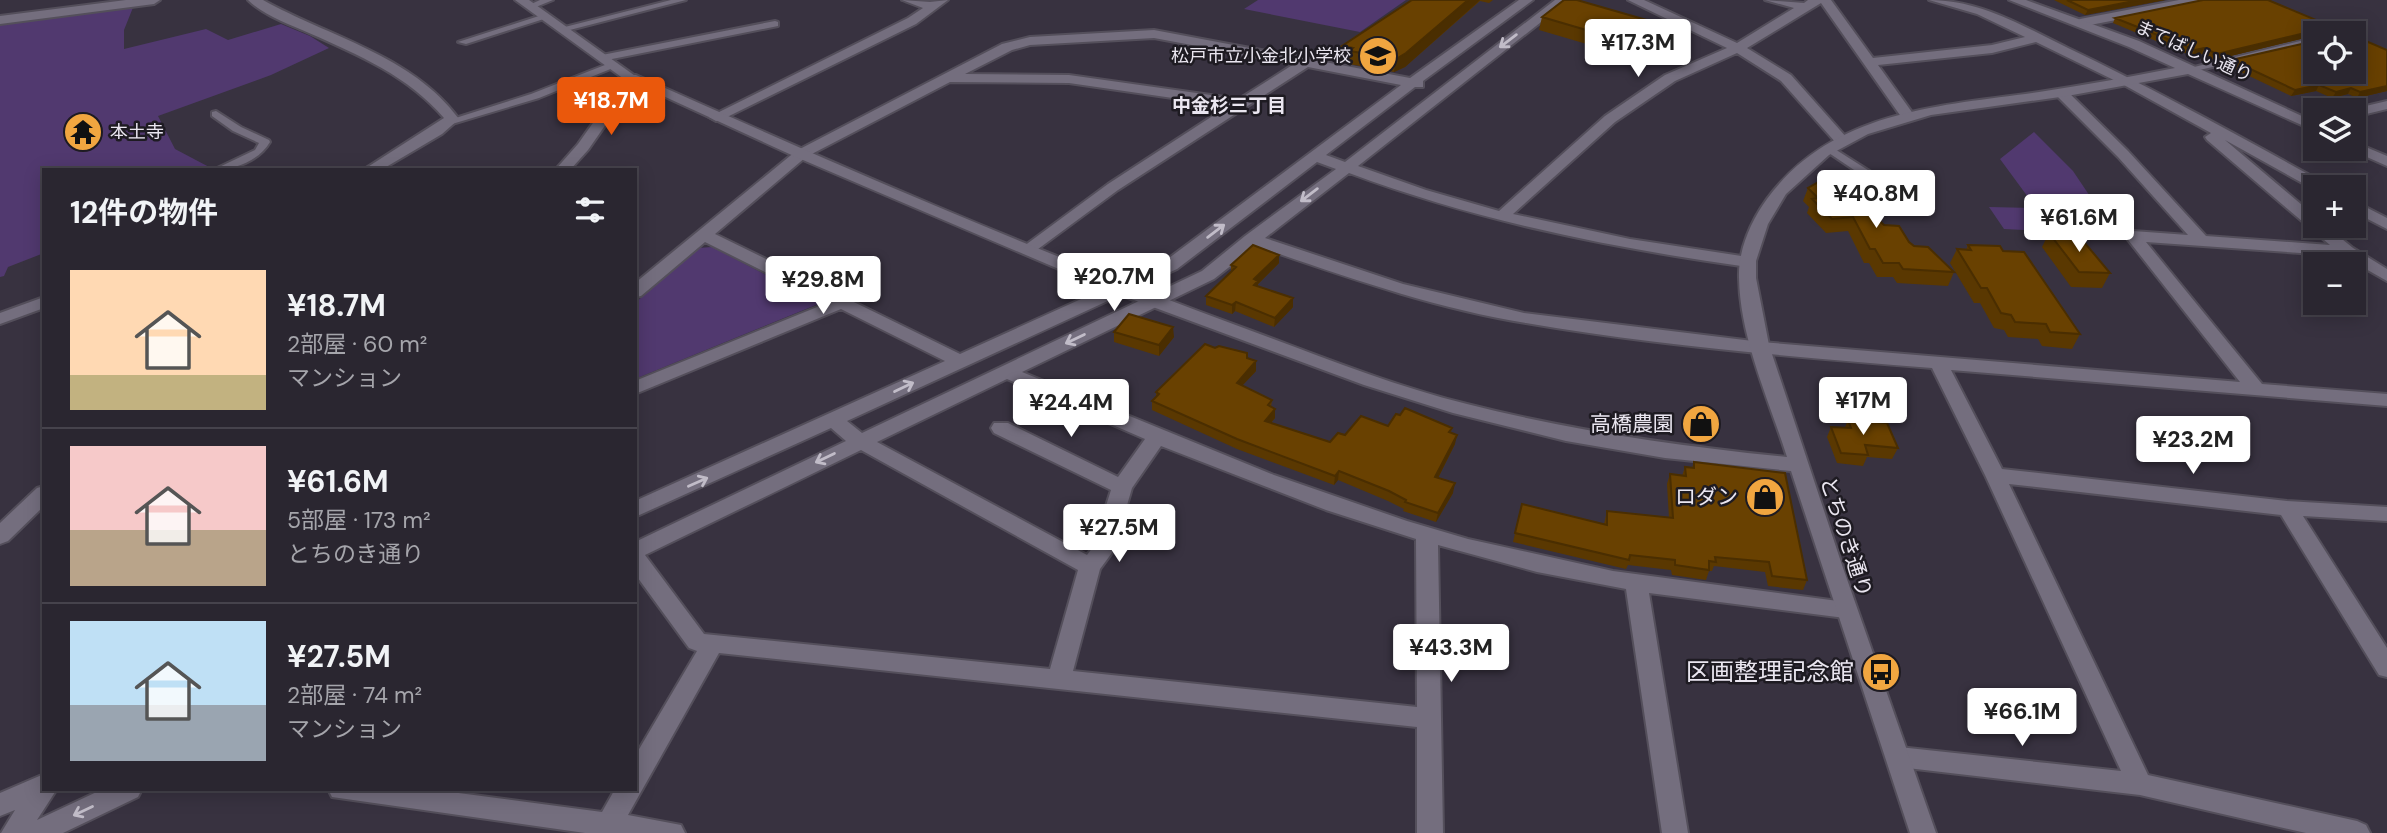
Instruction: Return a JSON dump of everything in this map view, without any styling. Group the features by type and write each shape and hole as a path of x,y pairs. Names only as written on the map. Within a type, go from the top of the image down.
{"street":[{"path":"0,20 154,0"},
{"path":"254,0 289,22 347,45 430,92 452,119 373,168"},
{"path":"908,0 937,3"},
{"path":"637,509 1171,265 1527,0"},
{"path":"637,550 1208,275 1442,91 1563,0"},
{"path":"1634,0 1738,48 1786,78 1836,145"},
{"path":"1771,0 1812,3"},
{"path":"1825,0 1907,115"},
{"path":"1935,0 1981,11 2038,38 2137,86 2303,177"},
{"name":"まてばしい通り","path":"2015,0 2080,23 2191,69 2303,120"},
{"path":"2080,23 2198,0"},
{"path":"526,3 631,78 716,117 1121,289 1371,381 1460,409 1566,434 1665,451 1799,465"},
{"path":"716,117 912,21 937,3"},
{"path":"1501,217 1610,119 1670,78 1738,48 1812,3"},
{"path":"637,290 801,154 1006,47 1030,41 1154,34 1442,91"},
{"path":"1869,62 1992,49 2038,38"},
{"path":"1028,249 1113,187 1305,63"},
{"name":"とちのき通り","path":"1923,833 1845,608 1761,348 1749,293 1748,262 1758,228 1780,189 1807,164 1836,145 1907,115 2061,93 2137,86 2191,69"},
{"path":"564,168 583,147 631,78"},
{"path":"947,78 1069,79 1242,104"},
{"path":"2137,86 2220,143 2303,214"},
{"path":"2061,93 2123,154 2201,240"},
{"path":"2366,110 2387,105"},
{"path":"2366,152 2387,163"},
{"path":"1315,156 1434,198 1501,217 1651,250 1748,262"},
{"path":"2366,213 2387,224"},
{"path":"704,235 959,361"},
{"path":"2256,388 2133,236 2347,251"},
{"path":"2332,238 2387,276"},
{"path":"1251,239 1398,288 1524,318 1761,348 2387,400"},
{"path":"0,319 42,303"},
{"path":"637,387 841,303"},
{"path":"1938,362 1995,475 2140,784"},
{"path":"1006,372 1156,438 1299,493 1427,536 1538,565 1636,583 1845,608"},
{"path":"834,421 859,441 1090,567"},
{"path":"1001,428 1122,487"},
{"path":"1059,679 1090,567 1103,550 1122,487 1156,438"},
{"path":"1995,475 2287,508 2387,514"},
{"path":"0,536 42,496"},
{"path":"2287,508 2387,668"},
{"path":"1427,536 1430,833"},
{"path":"637,560 697,642 1429,718"},
{"path":"1636,583 1675,833"},
{"path":"637,776 713,644"},
{"path":"1899,758 2140,784 2357,833"},
{"path":"0,805 42,788"},
{"path":"14,833 42,790"},
{"path":"37,833 125,791"},
{"path":"354,791 606,829 672,833"},
{"path":"606,829 628,791"}],"lane":[{"path":"526,3 550,0"},
{"path":"562,29 682,0"},
{"path":"463,42 545,17"},
{"path":"449,122 535,96 606,62 775,24"},
{"path":"2191,69 2303,43"},
{"path":"216,114 237,130 265,142 259,152 223,168"},
{"path":"1836,145 1867,174"}],"shaded area":[{"path":"1258,0 1406,0 1360,32 1244,9"},
{"name":"本土寺","path":"134,5 124,30 124,49 206,29 228,40 281,24 310,36 329,48 271,75 158,116 175,149 211,168 42,168 42,254 8,267 4,276 0,277 0,24"},
{"path":"2034,132 2073,171 2116,235 2004,229 1989,207 2036,208 2000,159"},
{"path":"712,247 821,303 637,378 637,301 698,248"}],"building":[{"path":"1412,0 1468,0 1396,59 1350,51 1353,48 1342,46"},
{"path":"1564,0 1577,0 1650,21 1627,42 1542,17"},
{"path":"2067,0 2139,0 2088,10"},
{"path":"2203,0 2268,0 2318,21 2303,21 2303,33 2217,54 2204,48 2195,50 2115,18"},
{"path":"2366,41 2387,50 2387,86 2360,92 2351,88 2336,92 2319,85 2295,90 2231,60 2303,44 2303,84 2366,84"},
{"path":"1834,179 1884,225 1899,226 1909,242 1914,246 1928,247 1954,272 1903,269 1899,263 1883,263 1875,249 1870,249 1853,217 1832,219 1812,199 1818,198 1808,188 1822,180"},
{"path":"2049,233 2079,236 2110,273 2079,272"},
{"path":"1253,245 1279,255 1254,279 1258,281 1254,285 1293,298 1275,318 1236,302 1232,305 1206,296 1236,267 1231,265"},
{"path":"1968,245 2000,246 2003,251 2024,252 2080,334 2050,332 2046,324 2015,322 2011,315 2001,313 1987,288 1981,288 1957,249 1971,250"},
{"path":"1129,314 1173,327 1159,345 1114,332"},
{"path":"1205,344 1247,353 1247,358 1256,361 1237,383 1272,400 1268,405 1275,409 1265,421 1330,442 1338,433 1345,435 1361,416 1388,426 1396,414 1400,415 1405,408 1452,428 1449,432 1457,435 1435,477 1455,483 1438,513 1405,502 1406,500 1389,491 1339,471 1335,476 1237,439 1152,401 1159,394 1156,392"},
{"path":"1848,420 1887,423 1898,448 1865,445 1868,455 1841,453 1831,427 1851,428"},
{"path":"1694,462 1785,473 1807,580 1772,576 1769,562 1715,557 1716,562 1709,561 1709,570 1675,565 1675,560 1630,555 1629,560 1515,533 1522,504 1607,525 1607,511 1673,518 1670,474 1686,476 1685,467 1694,468"}],"place":[{"name":"松戸市立小金北小学校","path":"1378,56"},
{"name":"本土寺","path":"83,132"},
{"name":"高橋農園","path":"1701,424"},
{"name":"ロダン","path":"1765,497"},
{"name":"区画整理記念館","path":"1881,672"}],"district":[{"name":"中金杉三丁目","path":"1229,105"}]}
